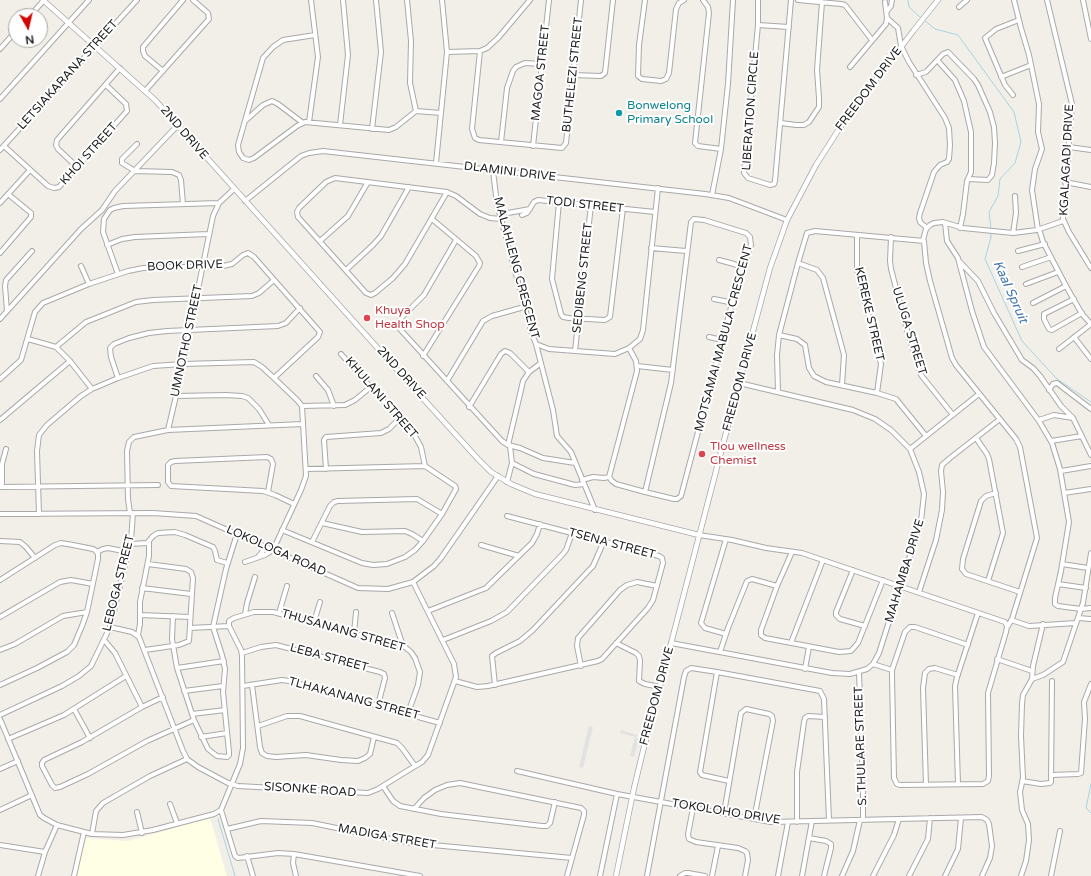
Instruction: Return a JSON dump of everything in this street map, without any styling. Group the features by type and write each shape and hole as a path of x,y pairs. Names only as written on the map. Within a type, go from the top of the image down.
{"street":[{"path":"36,8 43,0"},
{"name":"2ND DRIVE","path":"43,0 145,91 178,125 478,459 498,476 507,482 535,494 700,535"},
{"path":"0,99 89,0"},
{"name":"LETSIAKARANA STREET","path":"0,150 137,0"},
{"path":"163,71 145,56 142,52 142,47 183,0"},
{"path":"145,91 209,19 208,13 193,0"},
{"path":"309,122 317,62 311,0"},
{"path":"340,125 348,55 343,0"},
{"path":"372,129 380,52 376,0"},
{"path":"407,0 411,41 410,82 416,111"},
{"path":"436,163 447,52 442,0"},
{"path":"447,52 484,50 492,45 530,0"},
{"name":"MAGOA STREET","path":"533,146 549,0"},
{"name":"BUTHELEZI STREET","path":"533,146 561,148 566,143 581,0"},
{"path":"573,75 601,76 605,73 613,0"},
{"path":"645,0 638,76 640,79 661,81 666,79 669,73 676,9 679,3 684,0"},
{"path":"703,0 709,13 695,143 698,146 721,149"},
{"path":"712,195 721,149 728,84 733,0"},
{"name":"LIBERATION CIRCLE","path":"758,0 758,25 744,171 748,178 769,185 774,183 791,0"},
{"path":"798,0 841,4 845,6 872,40"},
{"path":"886,11 891,6 892,0"},
{"name":"FREEDOM DRIVE","path":"616,876 632,796 671,642 770,268 787,220 816,165 834,138 901,46 938,0"},
{"path":"959,7 967,0"},
{"path":"1014,0 1039,102 1038,132 1042,147 1035,169 1032,188 1038,230 1058,272 1082,313 1091,324 1059,349"},
{"name":"KGALAGADI DRIVE","path":"1047,0 1072,104 1063,221 1091,268"},
{"path":"1083,0 1091,39"},
{"path":"780,123 804,125 809,122 818,107 820,98 817,70 822,2"},
{"path":"850,66 885,26 887,18 885,2"},
{"path":"887,18 898,28 901,46 916,75 947,123 950,144 948,161 940,165 934,172 920,213 919,220 927,228"},
{"path":"1013,95 1006,88 985,37 996,29 1018,20"},
{"path":"758,25 789,27"},
{"path":"315,35 283,40 273,47 265,56 261,63 238,149 242,157 249,160 254,158 303,123 309,122 372,129 392,129 416,111 441,113"},
{"path":"0,49 8,40"},
{"path":"480,50 473,133 477,139 533,146"},
{"path":"916,75 925,73 943,54 948,52 974,79 985,99 992,120 995,143 994,163 991,177 986,180 968,179"},
{"path":"938,61 955,80 964,101 972,135 970,174 960,228"},
{"path":"501,142 507,88 516,67 525,63 541,64"},
{"path":"1001,77 1031,65"},
{"path":"77,167 58,149 56,143 58,138 120,68"},
{"name":"KHOI STREET","path":"4,146 48,186 56,188 62,185 127,110 126,104 106,85"},
{"path":"245,121 266,103 272,101 303,123"},
{"path":"0,319 81,229 102,210 111,196 178,125"},
{"path":"137,144 122,159 122,163 135,171 172,172 179,175 181,180 182,204"},
{"path":"1069,147 1091,150"},
{"name":"DLAMINI DRIVE","path":"245,201 298,158 314,152 327,152 712,195 729,198 787,220"},
{"path":"0,203 30,170"},
{"name":"MALAHLENG CRESCENT","path":"493,171 495,198 524,307 536,344 549,349 612,354 629,348"},
{"path":"447,192 405,264 393,278 374,294 369,295 298,217 297,212 299,208 332,178 447,192 456,196 480,214 490,218 501,219"},
{"path":"320,241 348,216 368,182"},
{"path":"1065,182 1091,187"},
{"path":"346,270 381,236 409,187"},
{"path":"609,477 637,372 635,358 629,348 638,341 642,333 658,188"},
{"name":"UMNOTHO STREET","path":"168,430 203,267 208,234 213,216 219,203 234,189"},
{"path":"0,252 31,217 31,213 8,194"},
{"path":"1013,233 1016,213 1015,196"},
{"name":"TODI STREET","path":"522,215 527,213 536,200 655,212"},
{"path":"559,202 552,282 562,316 567,318 605,320 610,317 624,208"},
{"path":"118,274 102,228 107,213 114,208 123,206 219,203"},
{"name":"SEDIBENG STREET","path":"575,351 591,205"},
{"path":"508,213 530,208"},
{"path":"102,210 107,213"},
{"name":"MOTSAMAI MABULA CRESCENT","path":"699,219 746,233 750,237 750,244 742,268 681,496 680,498 674,499 645,492 670,389 686,251 692,221 699,219"},
{"path":"424,356 480,265 478,258 432,220"},
{"path":"968,645 917,628 910,627 905,632 892,670 894,778 897,784 982,784 988,782 988,693 1007,625 1011,620 1037,540 1037,533 1020,446 956,365 951,355 926,263 925,244 923,240 925,232 932,223 945,223 960,228 1013,233 1038,230 1063,221"},
{"path":"945,223 948,241 960,261 978,281 994,313 1022,360 1036,372 1061,406 1073,418 1091,455"},
{"path":"778,392 777,355 779,335 806,234 810,231 923,240"},
{"path":"107,245 122,239 135,237 208,234"},
{"name":"KEREKE STREET","path":"857,235 856,267 881,364 877,393"},
{"name":"ULUGA STREET","path":"891,237 891,269 921,373 926,382 953,415"},
{"path":"456,240 424,295 400,319 398,325 424,356 502,441 543,458 575,463"},
{"path":"1018,251 1045,244"},
{"path":"651,248 686,251"},
{"path":"8,311 5,286 6,280 32,251"},
{"name":"BOOK DRIVE","path":"0,379 21,360 35,312 40,305 89,284 118,274 143,268 228,265 232,264 243,255 250,254 318,328 320,333 274,378"},
{"path":"1022,267 1051,257"},
{"path":"719,260 742,268"},
{"path":"960,261 972,311 984,347 1039,420 1051,441 1061,471 1069,523 1054,601 1056,605 1081,609 1091,608"},
{"path":"798,263 817,270 823,278 844,355 842,385"},
{"path":"81,266 89,284"},
{"path":"1026,284 1058,272"},
{"path":"56,347 86,322 136,302 252,296 259,293 274,280"},
{"path":"1033,303 1066,286"},
{"path":"714,299 732,303"},
{"path":"1074,299 1044,314 1044,318 1050,329 1052,330 1082,313"},
{"path":"447,381 483,321 492,316 524,307"},
{"path":"118,378 110,353 110,348 112,345 140,334 278,326 286,323 300,308"},
{"path":"779,335 797,339 805,345 809,368 814,376 826,382 877,393 898,400 926,436"},
{"path":"709,337 722,340"},
{"path":"1074,337 1091,359"},
{"path":"28,339 56,347 70,361 92,389"},
{"path":"536,344 553,410 557,436 569,450 596,510"},
{"path":"469,406 503,352 507,351 510,353 529,372"},
{"name":"KHULANI STREET","path":"341,354 372,386 419,442 425,466"},
{"path":"0,420 70,361"},
{"path":"39,514 37,443 39,435 42,429 72,403 92,389 153,366 254,362 262,367 302,406 306,469 304,483 273,550 265,555 245,562"},
{"path":"507,482 512,463 509,445 523,381 529,372 540,363"},
{"path":"637,366 673,370"},
{"path":"316,376 328,390 334,406"},
{"name":"MAHAMBA DRIVE","path":"739,383 866,415 891,430 910,449 922,480 924,504 921,521 901,586 879,653 873,664"},
{"path":"1049,390 1055,383 1058,383 1091,409"},
{"path":"302,406 334,406 350,403 372,386"},
{"path":"910,449 979,394"},
{"path":"176,396 242,396 248,398 260,408 269,425"},
{"path":"1039,420 1054,415 1073,418"},
{"path":"326,469 324,440 326,438 381,433 389,429 400,418"},
{"path":"919,592 936,540 943,506 942,468 945,462 1000,419"},
{"name":"LEBOGA STREET","path":"0,715 47,694 92,666 110,627 130,544 131,513 128,486 127,451 129,442 134,437 168,430 303,424"},
{"path":"1051,441 1082,436"},
{"path":"976,438 988,456 1003,535 988,581"},
{"path":"6,449 2,464 1,487 158,486"},
{"path":"268,492 273,464 272,459 267,457 173,461 169,464 168,482 174,487 255,490 268,492 294,504"},
{"path":"512,463 534,474 574,485 593,477 609,477"},
{"path":"282,530 362,563 380,565 394,562 405,558 424,541 456,490 455,486 425,466 306,469"},
{"path":"1061,471 1091,466"},
{"name":"LOKOLOGA ROAD","path":"0,514 131,513 196,516 358,588 388,590 413,582 434,566 498,476"},
{"path":"609,477 616,484 645,492"},
{"path":"1064,493 1091,489"},
{"path":"996,493 986,496 981,501 961,567 962,571 965,573 1020,592"},
{"path":"312,542 332,504 338,501 417,499 442,514"},
{"name":"TSENA STREET","path":"455,681 477,687 495,685 598,661 648,608 653,600 663,563 661,557 507,516"},
{"path":"322,523 362,532 404,531 424,541"},
{"path":"428,611 482,590 535,539 540,524"},
{"path":"92,834 96,811 103,803 150,776 187,759 138,635 142,588 148,564 149,542 153,536 158,533 180,533 213,547 217,560 227,563"},
{"path":"443,640 508,612 562,555 572,533"},
{"path":"173,616 173,645 177,668 194,720 210,751 217,756 225,758 228,757 229,754 223,686 225,675 224,661 213,627 227,563 237,534"},
{"path":"700,535 802,553 1002,620 1007,625"},
{"path":"726,539 701,623 705,628 726,634"},
{"path":"0,541 20,542 35,558"},
{"path":"495,685 492,661 494,654 520,641 538,625 593,566 604,541"},
{"path":"130,544 144,544 149,542"},
{"path":"0,580 51,547 61,543 93,549 97,552"},
{"path":"481,546 519,556"},
{"path":"258,558 266,547"},
{"path":"97,552 108,548 128,552"},
{"path":"0,685 37,668 71,648 76,640 86,612 98,560 97,552"},
{"path":"792,552 777,586 761,630 761,635 765,638 839,652 851,651 858,643 883,580"},
{"path":"1032,679 1043,675 1063,663 1081,609 1091,554"},
{"path":"791,643 823,560"},
{"path":"145,650 188,642 193,578 189,570 148,564"},
{"path":"1062,564 1088,568"},
{"path":"853,570 836,615 840,619 865,626"},
{"path":"245,614 254,577"},
{"path":"720,652 746,581 752,579 777,586"},
{"path":"0,616 60,582 71,580 93,584"},
{"name":"SISONKE ROAD","path":"187,759 198,767 232,784 361,793 373,792 425,759 428,755 455,681 456,672 443,640 413,582"},
{"path":"581,666 578,651 578,638 620,590 626,585 637,582 657,586"},
{"path":"1058,584 1086,588"},
{"path":"279,613 287,586"},
{"path":"142,588 191,594"},
{"path":"314,622 320,602"},
{"name":"THUSANANG STREET","path":"229,626 229,621 234,618 245,614 264,611 279,613 402,646 411,652 420,672 418,685 408,713"},
{"path":"0,650 15,644 64,616 86,612"},
{"path":"354,633 356,612"},
{"path":"392,613 402,646"},
{"path":"958,784 955,691 958,675 978,613"},
{"path":"140,615 190,617"},
{"path":"1078,618 1091,619"},
{"path":"1011,620 1029,626 1076,623"},
{"path":"1021,876 1026,861 1029,840 1028,824 1022,810 1020,792 1022,781 1022,698 1032,679 1032,671 1043,624"},
{"path":"0,720 40,815 57,825 92,834 123,835 142,833 214,814 221,810 242,756 242,653 229,626 190,628"},
{"path":"110,627 132,632 138,635"},
{"path":"104,640 115,653 142,707"},
{"path":"671,642 805,669 839,674 859,672 867,669 873,664 892,670"},
{"path":"616,643 639,656 639,681 660,687"},
{"name":"LEBA STREET","path":"242,653 261,647 276,645 380,672 384,674 385,678 378,705"},
{"path":"805,669 809,647"},
{"path":"998,659 1032,671"},
{"path":"177,668 224,661"},
{"path":"647,876 685,674 686,671 691,668 820,692 824,699 829,820"},
{"path":"926,785 923,688 924,675 928,669 935,668 958,675"},
{"path":"717,672 700,772 702,775 729,781"},
{"name":"S. THULARE STREET","path":"842,876 853,850 862,820 863,785 859,672"},
{"path":"8,739 51,721 74,709 126,676"},
{"name":"TLHAKANANG STREET","path":"243,686 282,680 289,681 440,723"},
{"path":"1022,781 1041,784 1051,782 1052,681"},
{"path":"1052,775 1081,773 1086,716 1084,702 1091,684"},
{"path":"252,685 261,750 264,755 271,757 306,755 340,760 362,760 370,754 374,737"},
{"path":"184,691 223,686"},
{"path":"163,697 142,707 90,738 46,758 43,761 43,768 53,787 60,788 88,774 146,740 194,720"},
{"path":"74,709 90,738"},
{"path":"724,813 741,713 746,709 771,715 772,721 754,819"},
{"path":"192,714 225,710"},
{"path":"258,726 287,716 300,716 397,743 415,766"},
{"path":"797,822 797,772 805,718 808,716 825,716"},
{"path":"201,736 227,733"},
{"path":"0,769 18,761"},
{"name":"TOKOLOHO DRIVE","path":"517,771 617,794 771,822 978,817 987,820 992,839 992,851 982,876"},
{"path":"414,809 424,798 435,790 447,785 460,783 581,808 584,811 584,815 567,876"},
{"path":"383,786 390,797 400,806 441,814 542,826 547,826 550,822 555,802"},
{"path":"600,876 617,794"},
{"path":"0,810 32,795"},
{"path":"170,804 177,823"},
{"path":"693,808 688,834 689,839 696,842 745,851 747,853 748,860 745,876"},
{"path":"221,810 234,855 238,858 278,853 294,854 420,876"},
{"path":"137,812 142,833"},
{"path":"909,876 928,838 930,818"},
{"path":"945,876 958,849 961,818"},
{"path":"873,876 894,835 899,819"},
{"name":"MADIGA STREET","path":"227,829 261,821 312,823 411,843 572,858"},
{"path":"802,876 812,821"},
{"path":"778,876 788,822"},
{"path":"38,876 45,852 57,825"},
{"path":"1051,876 1055,864 1060,831"},
{"path":"74,876 84,832"},
{"path":"809,838 830,843 831,846 824,876"},
{"path":"0,845 45,852"},
{"path":"712,876 718,846"},
{"path":"294,854 293,863 296,876"},
{"path":"248,856 253,876"},
{"path":"680,876 688,872 706,876"}],"shaded area":[{"path":"589,726 593,727 583,768 579,767"},
{"path":"621,730 637,735 636,738 639,738 634,757 630,756 635,737 620,733"},
{"path":"210,818 227,876 77,876 85,838 128,841"}],"waterway":[{"name":"Kaal Spruit","path":"908,0 909,7 921,18"},
{"name":"Kaal Spruit","path":"924,20 935,29 958,35 1014,112 1021,142 1015,163 1000,179 998,196 989,212 991,229"},
{"name":"Kaal Spruit","path":"991,233 985,259 1022,341 1057,379 1091,402"},
{"name":"Kaal Spruit","path":"1091,784 1086,808 1091,813"},
{"path":"218,819 235,876"}],"place":[{"name":"Bonwelong Primary School","path":"619,113"},
{"name":"Khuya Health Shop","path":"367,318"},
{"name":"Tlou wellness Chemist","path":"702,454"}]}
